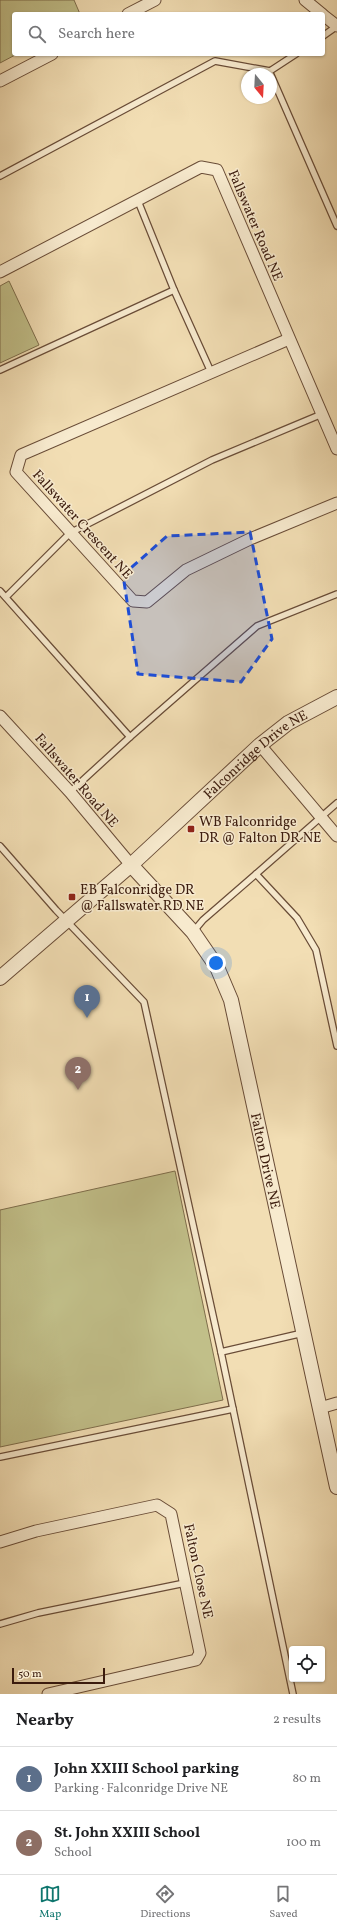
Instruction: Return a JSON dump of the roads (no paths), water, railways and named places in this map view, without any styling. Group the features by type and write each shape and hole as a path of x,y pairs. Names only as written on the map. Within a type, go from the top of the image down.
{"street":[{"path":"132,12 155,0"},
{"path":"305,0 320,12"},
{"path":"325,16 337,26"},
{"path":"0,81 48,56"},
{"name":"Fallswater Road NE","path":"0,272 201,167 217,170 337,449"},
{"name":"Fallswater Crescent NE","path":"289,339 21,455 16,472 133,601 147,602 186,570 250,539 337,503"},
{"name":"Falconridge Drive NE","path":"1,975 131,865 260,745 288,722 337,697"},
{"name":"Fallswater Road NE","path":"0,716 70,792 131,865"},
{"path":"260,745 337,836"},
{"name":"Falton Drive NE","path":"131,865 193,932 217,967 231,1000 337,1487"},
{"path":"320,1408 337,1404"},
{"name":"Falton Close NE","path":"0,1542 36,1531 158,1505 171,1514 200,1653 196,1660 48,1694"}],"lane":[{"path":"325,35 337,26"},
{"path":"277,68 293,56"},
{"path":"0,176 215,61 247,68"},
{"path":"277,89 337,226"},
{"path":"138,201 174,290 211,372"},
{"path":"0,370 174,290"},
{"path":"6,597 70,533 212,460 322,414"},
{"path":"0,591 130,736"},
{"path":"70,792 130,736 257,626 337,594"},
{"path":"193,932 203,920 320,816 337,803"},
{"path":"0,846 66,921 144,1002 221,1352 292,1694"},
{"path":"256,874 297,918 316,950 337,1046"},
{"path":"221,1352 304,1333"},
{"path":"0,1457 233,1409"},
{"path":"0,1624 38,1613 185,1583"}],"place":[{"name":"WB Falconridge DR @ Falton DR NE","path":"191,829"},
{"name":"EB Falconridge DR @ Fallswater RD NE","path":"72,897"},
{"name":"John XXIII School parking","path":"87,1018"},
{"name":"St. John XXIII School","path":"78,1090"}]}
